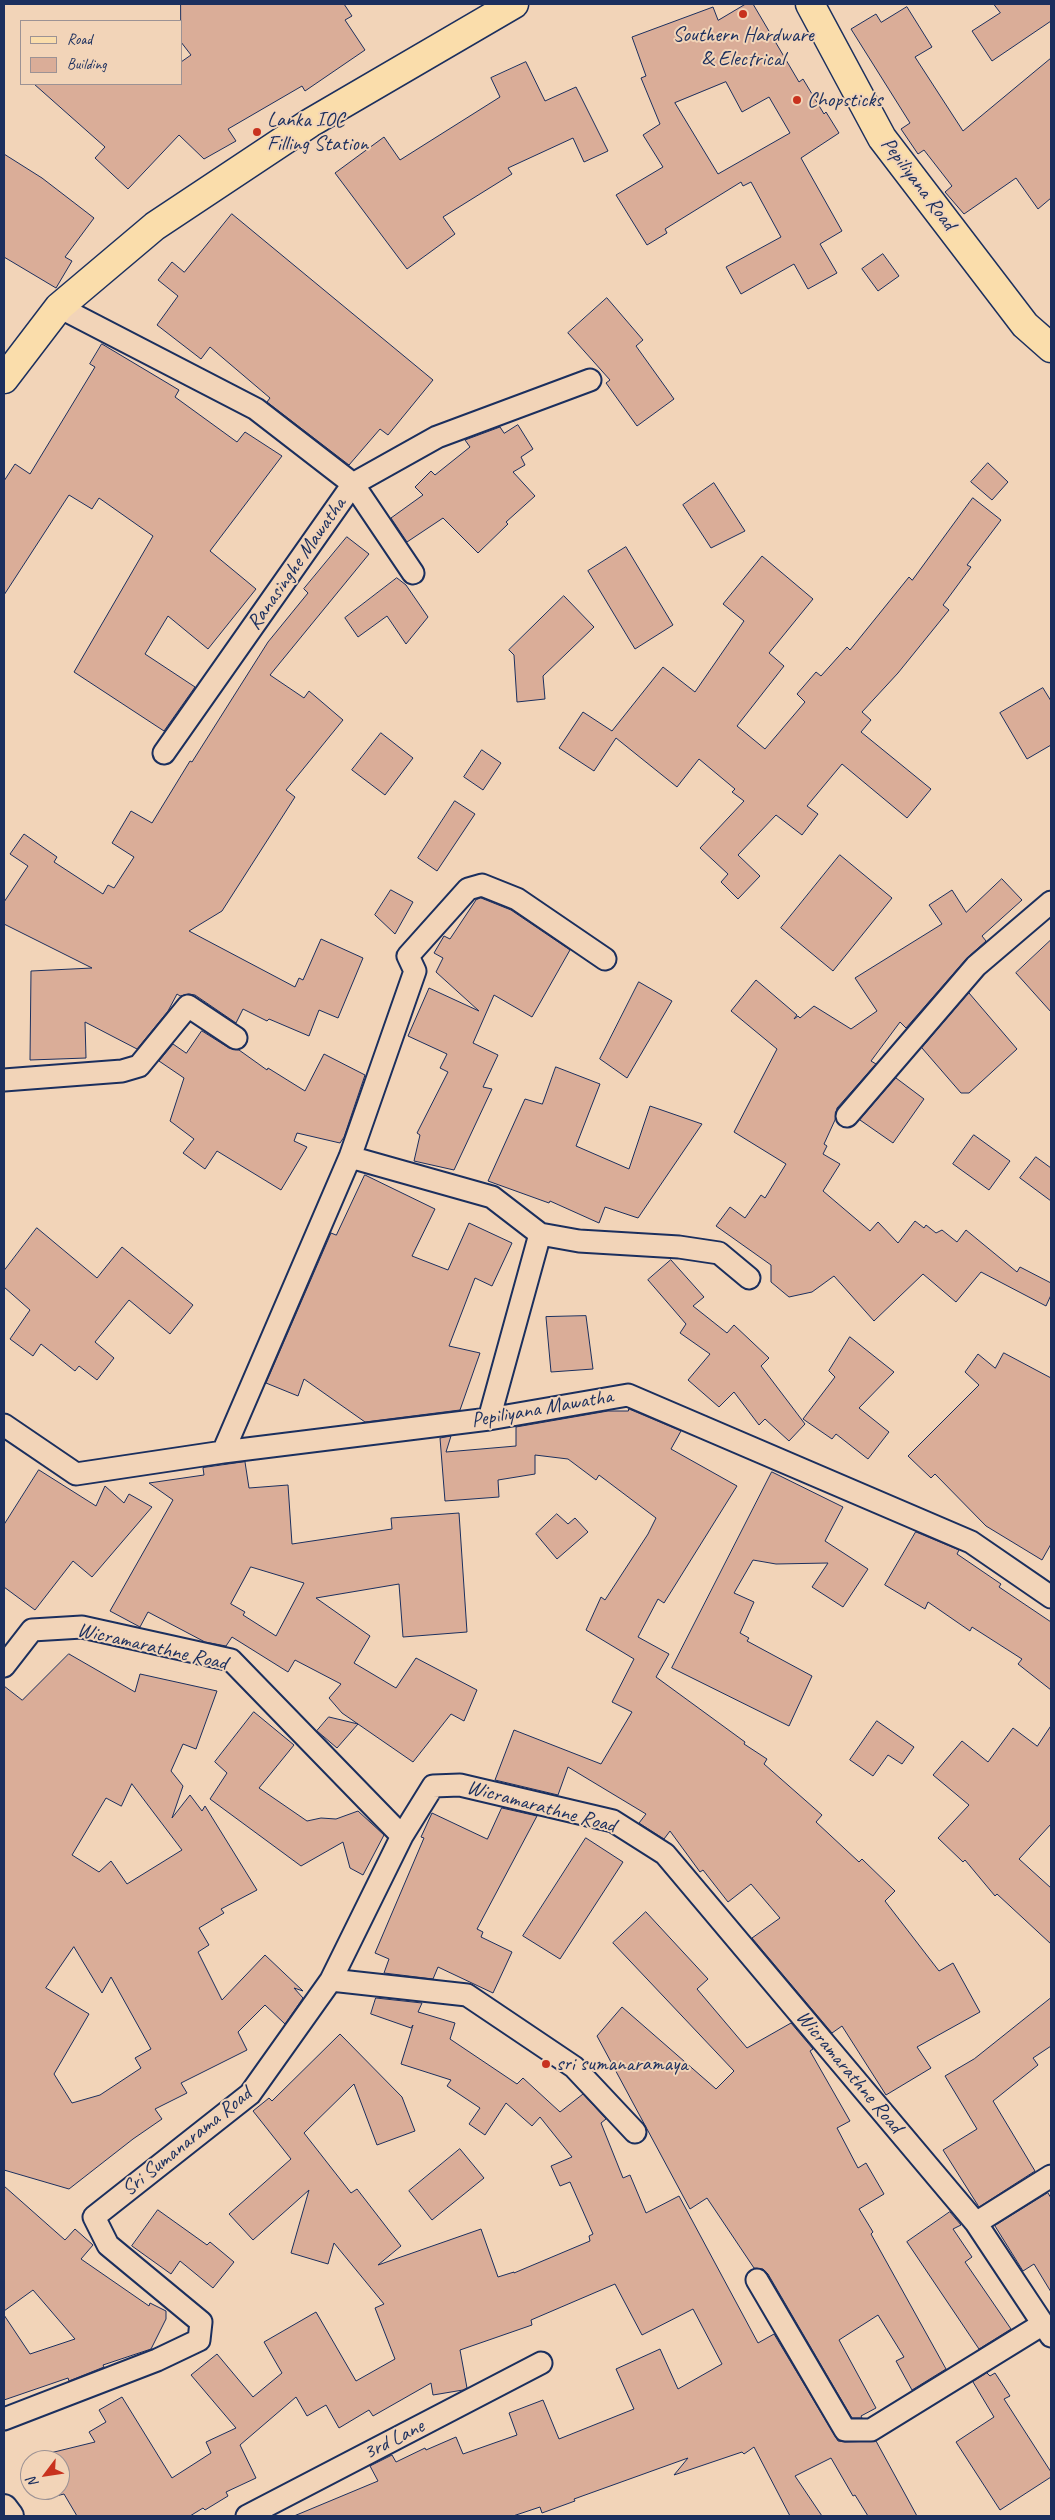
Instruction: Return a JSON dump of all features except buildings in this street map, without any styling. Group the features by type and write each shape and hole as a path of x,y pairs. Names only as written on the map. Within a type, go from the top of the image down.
{"main road":[{"path":"4,379 59,307 155,226 310,123 514,4"},
{"name":"Pepiliyana Road","path":"815,8 882,138 1024,325 1051,348"}],"street":[{"name":"Ranasinghe Mawatha","path":"59,307 256,409 353,484 164,753"},
{"path":"412,573 353,484 437,437 590,380"},
{"path":"223,1452 350,1158 415,971 408,956 468,889 482,885 517,899 605,959"},
{"path":"847,1116 976,966 1051,902"},
{"path":"4,1080 122,1071 139,1066 188,1006 236,1038"},
{"path":"350,1158 492,1197 540,1234 579,1241 679,1247 719,1253 749,1278"},
{"path":"489,1419 540,1234"},
{"name":"Pepiliyana Mawatha","path":"4,1425 76,1474 223,1452 489,1419 628,1395 971,1542 1051,1597"},
{"name":"Wicramarathne Road","path":"4,1666 32,1630 82,1627 230,1660 402,1836 433,1786 460,1785 613,1821 665,1854 976,2223 1047,2330"},
{"name":"Sri Sumanarama Road","path":"4,2419 157,2360 198,2340 202,2322 108,2245 94,2217 250,2094 332,1980 402,1836"},
{"path":"332,1980 467,1995 574,2067 635,2132"},
{"path":"976,2223 1051,2176"},
{"path":"757,2280 845,2430 871,2430 1047,2330"},
{"name":"3rd Lane","path":"246,2516 542,2363"},
{"path":"4,2508 10,2516"}],"place":[{"name":"Southern Hardware & Electrical","path":"743,14"},
{"name":"Chopsticks","path":"797,100"},
{"name":"Lanka IOC Filling Station","path":"257,132"},
{"name":"sri sumanaramaya","path":"546,2064"}]}
